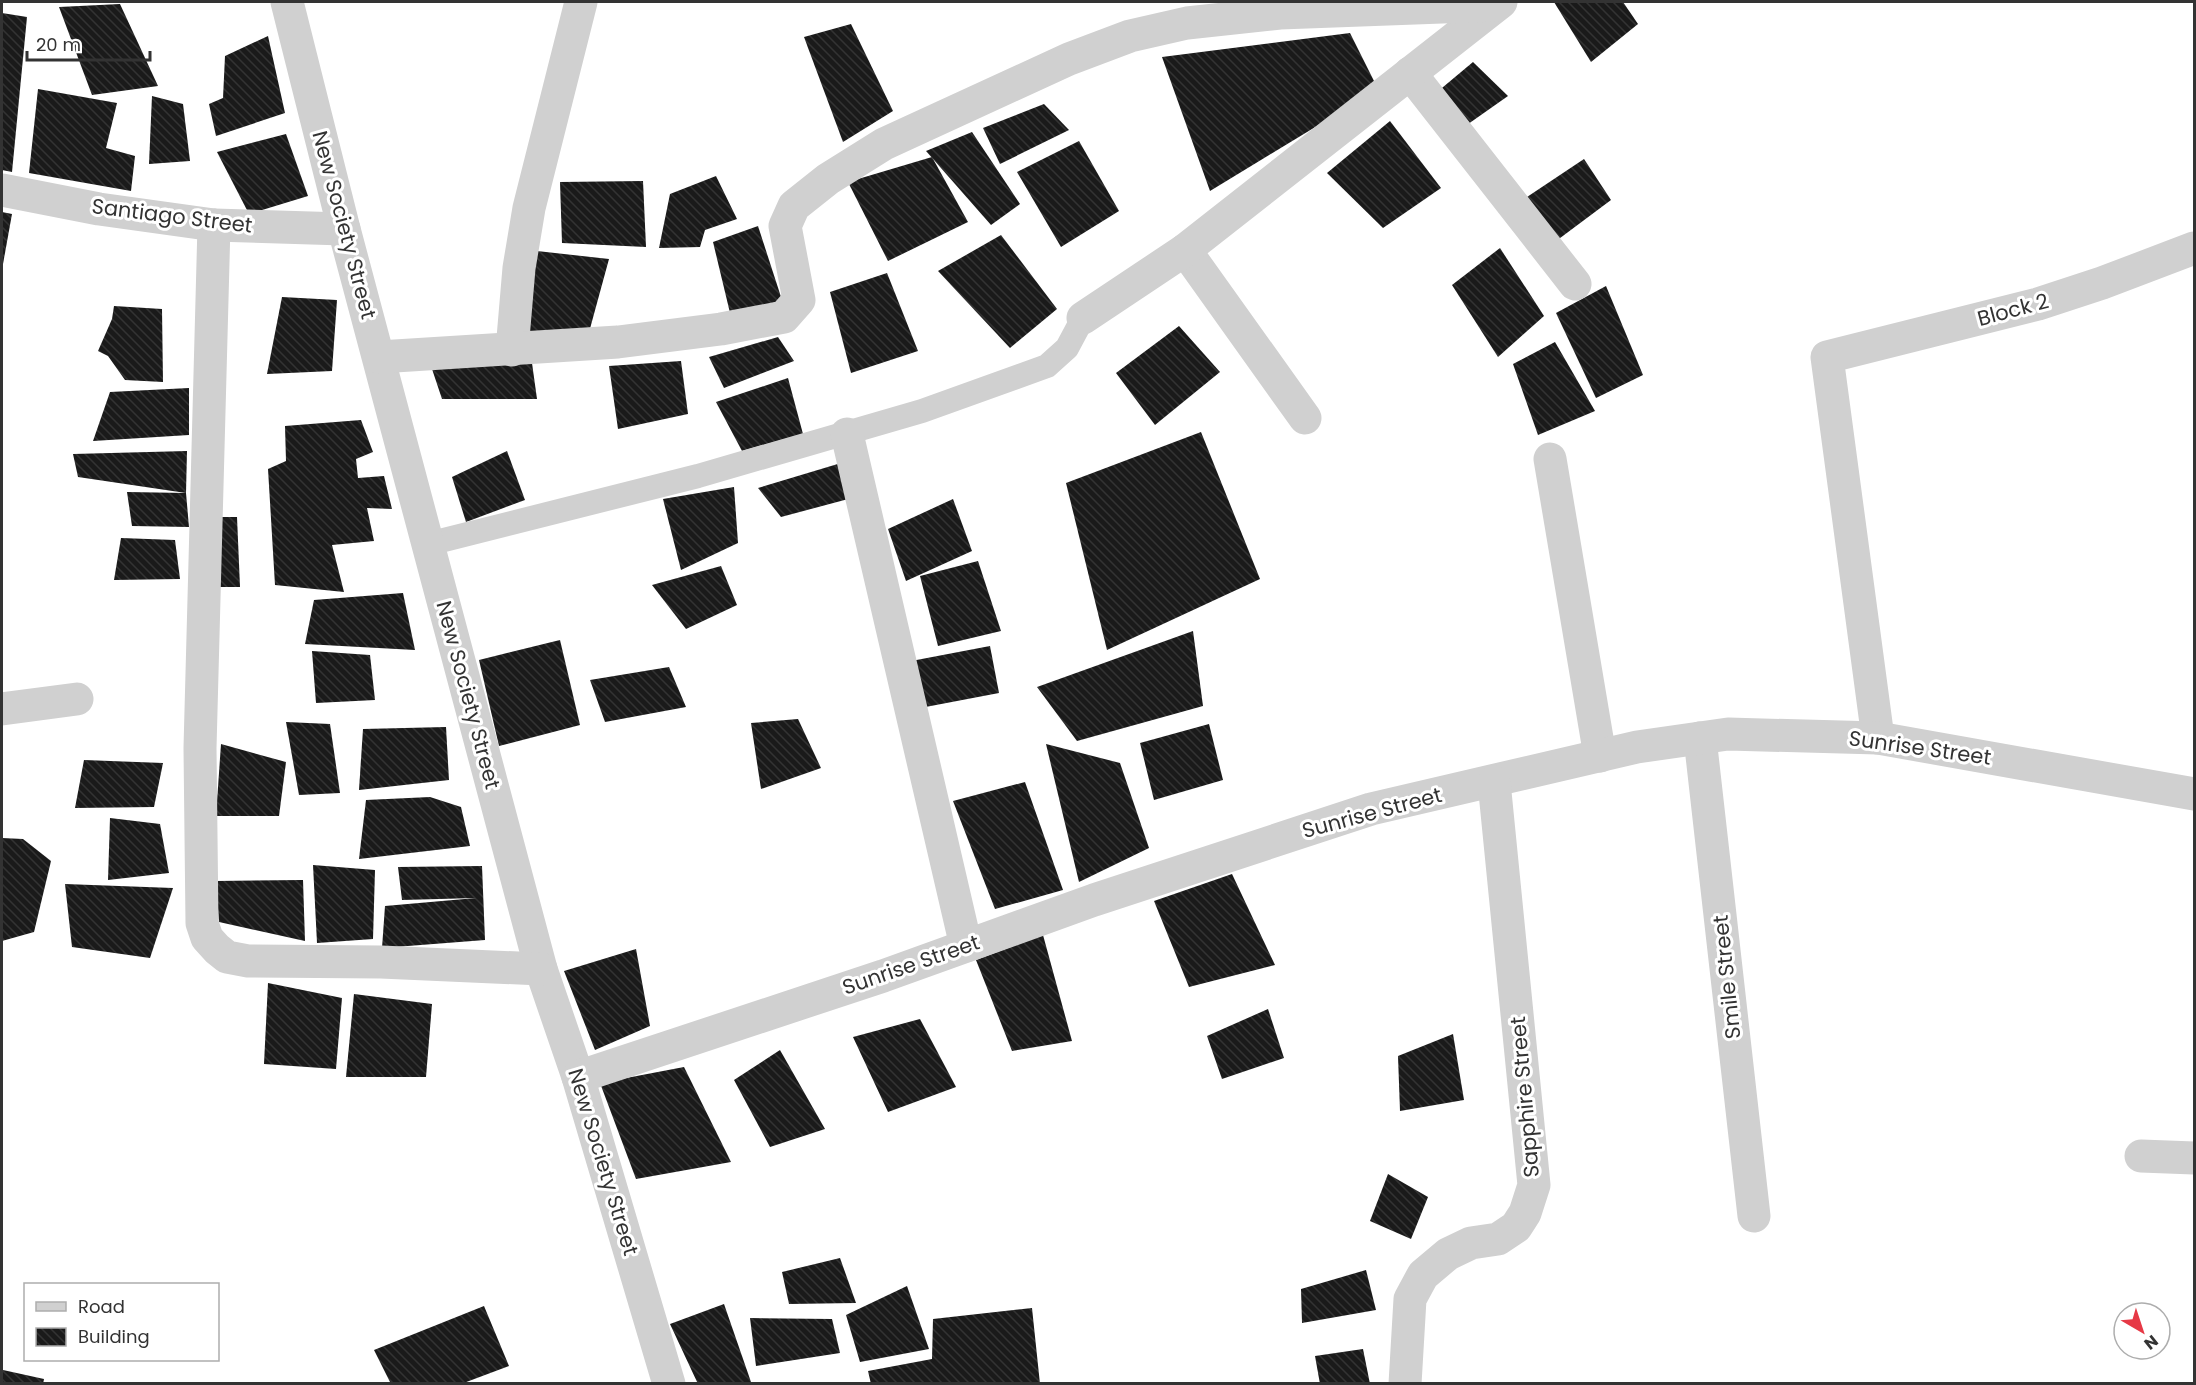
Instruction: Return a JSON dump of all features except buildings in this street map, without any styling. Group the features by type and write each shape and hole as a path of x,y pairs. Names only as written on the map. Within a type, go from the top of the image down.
{"street":[{"name":"New Society Street","path":"287,2 344,229 540,969 578,1077 669,1383"},
{"path":"512,350 519,268 529,208 581,2"},
{"path":"379,357 618,342 721,329 784,316 799,300 785,226 794,206 808,194 884,144 989,94 1130,36 1187,23 1280,13 1498,3"},
{"path":"1083,318 1185,250 1498,3"},
{"path":"1410,73 1575,284"},
{"name":"Santiago Street","path":"2,190 99,209 214,225 344,229"},
{"path":"214,225 200,748 202,923 207,938 227,957 248,961 381,962 540,969"},
{"name":"Block 2","path":"1878,738 1827,357 2038,304 2102,284 2194,248"},
{"path":"1185,250 1305,418"},
{"path":"847,434 966,946"},
{"path":"1550,459 1599,756"},
{"path":"2,709 76,699"},
{"name":"Sunrise Street","path":"578,1077 966,946 1094,900 1371,809 1599,756 1700,738 1728,734 1878,738 2194,794"},
{"name":"Smile Street","path":"1700,738 1754,1216"},
{"name":"Sapphire Street","path":"1405,1383 1410,1299 1424,1275 1455,1251 1471,1243 1498,1239 1516,1227 1525,1213 1534,1185 1494,782"},
{"path":"2141,1156 2194,1158"}],"lane":[{"path":"428,544 698,476 922,411 1047,366 1067,348 1083,318"}]}
